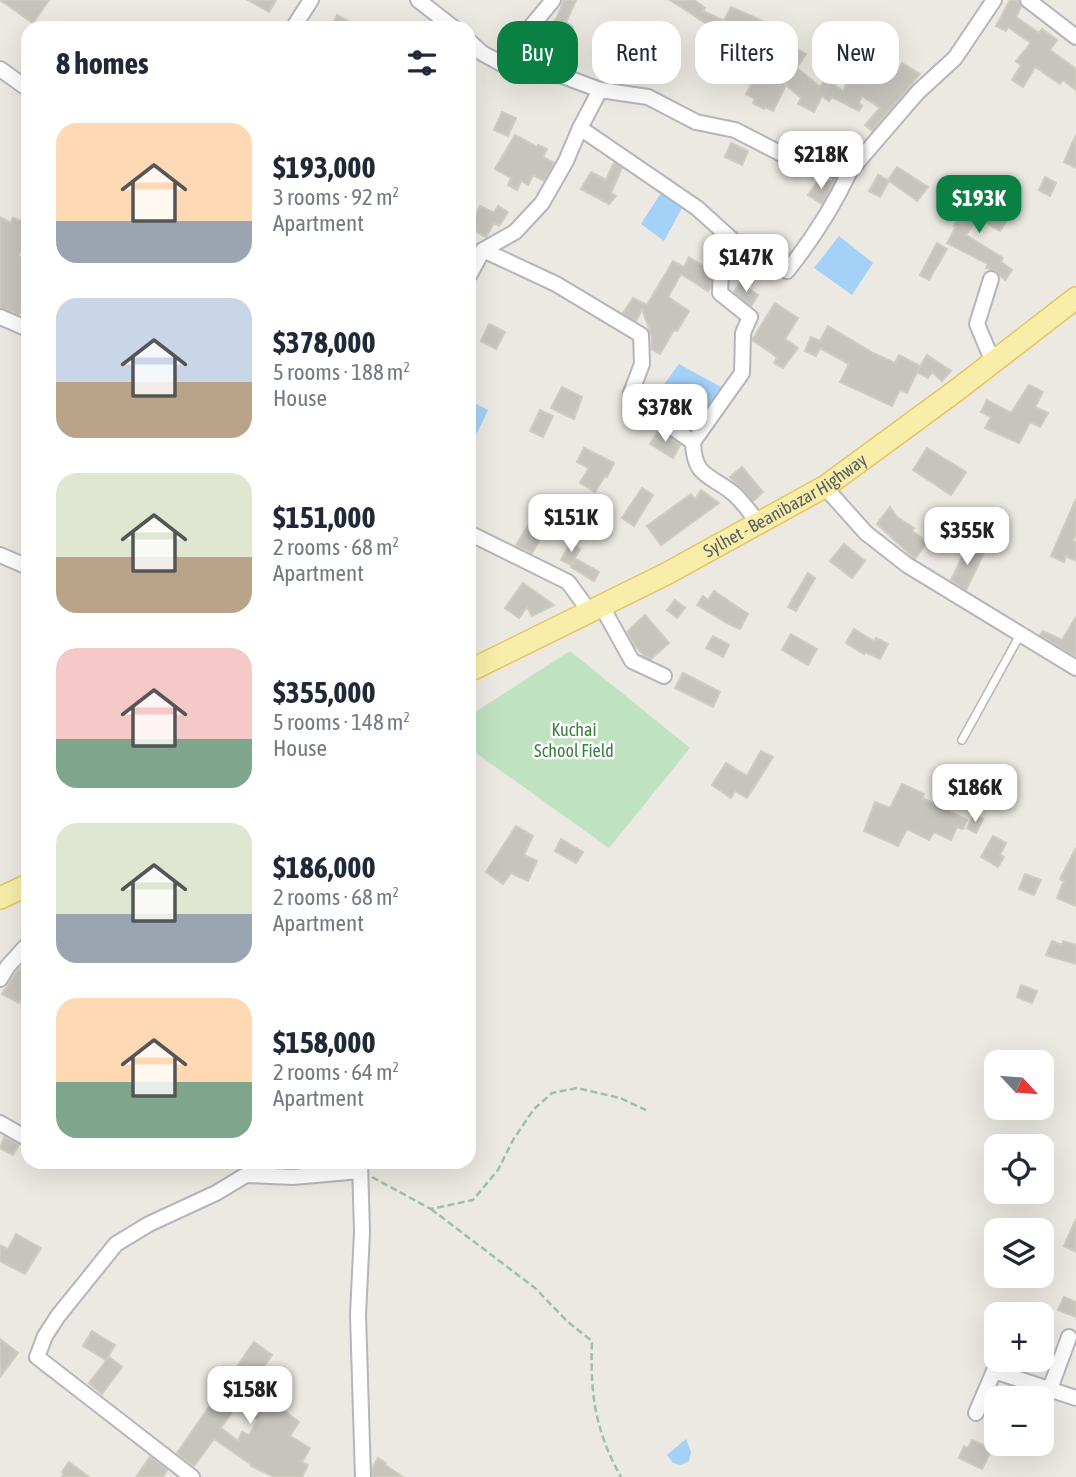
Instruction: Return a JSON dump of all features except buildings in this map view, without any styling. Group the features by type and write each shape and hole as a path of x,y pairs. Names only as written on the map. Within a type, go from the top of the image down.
{"main road":[{"name":"Sylhet - Beanibazar Highway","path":"476,677 826,486 1076,298"},
{"name":"Sylhet - Beanibazar Highway","path":"476,668 670,582 831,494 1076,309"},
{"path":"0,898 21,888"},
{"path":"0,908 21,898"}],"street":[{"path":"298,21 311,0"},
{"path":"418,0 445,21"},
{"path":"536,21 553,0"},
{"path":"580,128 697,208 738,245 787,271 807,246 839,195 850,171 918,92 955,58 993,0"},
{"path":"1033,2 1076,37"},
{"path":"476,48 497,62"},
{"path":"0,69 21,84"},
{"path":"578,82 600,90 648,97 696,122 736,130 803,164 850,171"},
{"path":"476,263 483,250 515,232 542,203 566,161 600,90"},
{"path":"738,245 721,272 720,293 750,317 743,332 742,373 693,442 694,461 706,476 735,495 759,523"},
{"path":"483,250 556,284 641,335 642,364 631,393 637,403 693,442"},
{"path":"991,279 977,324 993,362"},
{"path":"0,317 21,326"},
{"path":"831,494 866,533 907,565 1076,668"},
{"path":"476,536 568,582 598,613 632,661 664,676"},
{"path":"0,555 21,564"},
{"path":"0,979 21,952"},
{"path":"0,1123 21,1135"},
{"path":"192,1477 37,1357 45,1336 72,1297 116,1244 149,1224 216,1193 246,1175 293,1177 342,1169"},
{"path":"360,1169 362,1232 358,1315 363,1477"},
{"path":"1051,1386 1069,1337"},
{"path":"988,1386 994,1371 1041,1386"},
{"path":"1054,1390 1076,1398"},
{"path":"976,1413 984,1394"}],"lane":[{"path":"962,740 1020,635"}],"path":[{"path":"431,1209 473,1200 498,1170 513,1140 534,1109 552,1093 577,1088 620,1098 646,1110"},
{"path":"365,1169 431,1209 535,1288 568,1322 592,1340 591,1379 596,1417 621,1477"}],"green space":[{"name":"Kuchai School Field","path":"570,651 690,748 609,848 476,753 476,711"}],"water":[{"path":"661,193 683,206 664,241 641,224"},
{"path":"839,236 873,263 852,295 814,268"},
{"path":"679,364 721,387 711,410 696,408 660,390"},
{"path":"476,404 488,410 476,435"},
{"path":"686,1439 691,1452 689,1461 681,1465 673,1463 667,1455"}]}
